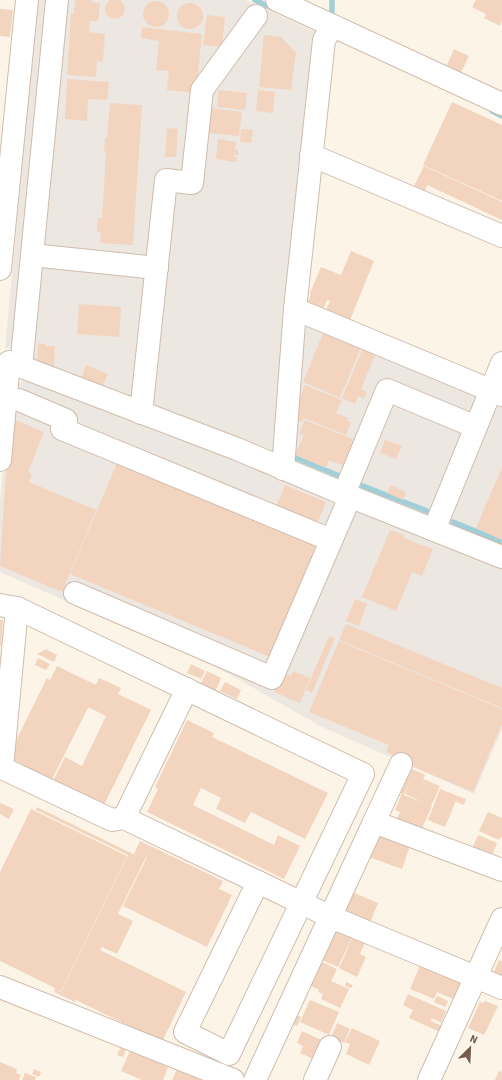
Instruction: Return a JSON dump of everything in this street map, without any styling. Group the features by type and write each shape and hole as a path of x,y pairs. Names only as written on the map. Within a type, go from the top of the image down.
{"street":[{"path":"0,269 5,164 27,0"},
{"path":"21,367 57,0"},
{"path":"277,0 502,104"},
{"path":"141,413 166,180 192,183 202,90 256,16"},
{"path":"283,469 295,309 311,155 324,40 333,26"},
{"path":"311,155 502,236"},
{"path":"32,255 156,268"},
{"path":"295,309 496,393"},
{"path":"0,460 9,362 237,450 502,557"},
{"path":"434,530 476,427 496,393 502,363"},
{"path":"75,593 272,678 331,540 386,390 476,427"},
{"path":"19,400 66,420 62,429 331,540"},
{"path":"258,882 185,1032 229,1054 301,903 363,774 187,689 9,607 2,768 112,820 124,818 258,882 301,903 331,917 502,988"},
{"path":"124,818 187,689"},
{"path":"255,1080 401,764"},
{"path":"374,822 502,870"},
{"path":"429,1080 502,919"},
{"path":"0,987 232,1080"},
{"path":"315,1080 330,1047"}],"shaded area":[{"path":"38,0 246,0 318,33 278,453 111,388 100,393 14,359 15,349 5,348"},
{"path":"304,321 502,401 502,540 291,455"},
{"path":"26,378 177,437 502,569 502,729 474,794 322,727 192,653 118,624 0,572 0,502 11,390"}],"building":[{"path":"115,-1 122,2 125,9 122,16 115,19 108,16 105,9 108,2"},
{"path":"75,0 92,0 92,2 100,3 98,21 90,21 89,32 105,34 103,62 97,61 96,77 67,75 71,14 74,14"},
{"path":"476,0 502,0 502,20 500,26 484,18 486,14 472,7"},
{"path":"156,1 165,5 169,14 165,23 156,27 147,23 143,14 147,5"},
{"path":"190,3 200,6 203,16 200,26 190,29 180,26 177,16 180,6"},
{"path":"0,9 13,10 10,37 0,36"},
{"path":"207,15 225,17 222,47 203,45"},
{"path":"142,27 202,34 196,93 167,90 169,71 156,70 159,41 141,38"},
{"path":"264,35 281,37 296,53 291,90 259,87"},
{"path":"454,49 469,56 461,72 447,65"},
{"path":"67,79 109,82 107,100 88,99 87,121 65,119"},
{"path":"219,90 247,93 245,110 217,107"},
{"path":"258,90 275,92 273,113 256,111"},
{"path":"452,102 502,125 502,201 423,165"},
{"path":"110,103 142,105 133,245 100,243 101,232 97,232 98,218 102,218 106,152 104,152 105,138 107,138"},
{"path":"210,108 242,112 239,136 208,133"},
{"path":"167,128 178,129 176,157 165,157"},
{"path":"241,129 253,130 251,143 240,142"},
{"path":"218,139 236,142 235,150 238,150 238,155 234,154 234,157 237,157 236,162 216,159"},
{"path":"424,166 502,202 502,220 427,185 425,191 414,186"},
{"path":"351,251 374,261 350,320 326,310 330,301 327,300 322,311 307,304 321,267 341,275"},
{"path":"79,304 121,307 119,337 77,334"},
{"path":"324,331 361,347 340,398 303,382"},
{"path":"38,343 45,344 45,346 55,346 54,367 37,366"},
{"path":"363,348 376,353 361,389 367,392 364,399 358,396 355,404 342,398"},
{"path":"86,365 108,374 101,390 80,382"},
{"path":"305,385 342,400 336,413 348,418 347,421 351,422 346,435 304,418 302,422 297,420 300,398"},
{"path":"13,419 44,432 28,472 32,474 29,482 96,510 62,592 0,566 6,472 10,464"},
{"path":"305,420 353,439 352,441 355,443 344,466 329,460 326,468 295,455 304,435 299,434"},
{"path":"385,440 402,446 396,459 380,453"},
{"path":"117,463 319,546 273,658 70,574"},
{"path":"502,467 502,540 476,528"},
{"path":"285,485 326,502 317,524 276,507"},
{"path":"391,485 406,492 403,500 387,493"},
{"path":"390,530 404,535 403,538 433,549 422,576 412,572 396,611 362,597"},
{"path":"355,599 367,604 359,626 346,621"},
{"path":"0,620 3,620 1,646 0,646"},
{"path":"346,624 502,688 502,708 339,640"},
{"path":"329,636 335,638 312,693 306,690"},
{"path":"339,641 502,709 502,724 473,792 409,765 410,763 386,752 389,745 309,712"},
{"path":"46,649 57,655 54,662 37,654"},
{"path":"38,658 50,664 46,670 35,665"},
{"path":"191,664 205,671 201,679 187,673"},
{"path":"57,666 96,685 99,678 121,688 118,694 151,710 103,807 51,785 65,757 82,766 106,716 88,707 52,779 38,772 36,776 20,768 22,764 8,757 47,678 50,680"},
{"path":"207,671 221,678 215,692 200,685"},
{"path":"293,671 310,678 300,703 274,692 282,673 291,676"},
{"path":"225,682 241,690 237,699 220,691"},
{"path":"187,720 214,733 212,737 328,793 305,839 251,812 245,823 216,809 221,798 201,788 193,805 274,845 278,835 300,846 284,879 147,812 158,789 155,787"},
{"path":"406,766 425,775 423,779 440,786 420,833 395,823 400,812 395,810 402,793 395,791","holes":["412,776 405,794 425,803 404,795"]},
{"path":"440,789 458,796 445,827 428,820"},
{"path":"458,796 466,799 464,805 456,802"},
{"path":"0,803 14,809 9,819 0,814"},
{"path":"37,807 139,857 134,854 140,841 223,881 219,889 232,895 207,947 123,906 146,857 118,914 133,921 117,954 102,947 100,950 186,992 162,1042 76,1000 75,1002 54,992 55,988 0,961 0,872 31,809 127,856 61,991 57,990 61,992 128,855 36,810"},
{"path":"488,812 502,818 502,838 501,837 499,840 479,831"},
{"path":"375,833 410,846 402,869 366,856"},
{"path":"478,835 497,843 491,858 472,849"},
{"path":"352,892 378,903 370,923 344,912"},
{"path":"334,930 352,938 338,967 320,959"},
{"path":"353,937 365,942 360,954 366,957 357,977 339,968"},
{"path":"318,960 337,969 331,981 349,989 340,1008 321,999 323,994 318,992 319,990 309,985"},
{"path":"499,960 502,961 502,978 493,974"},
{"path":"421,963 466,983 458,1001 437,992 434,999 410,989"},
{"path":"346,982 353,985 351,988 345,986"},
{"path":"408,994 446,1011 441,1023 432,1018 431,1021 444,1027 442,1033 409,1018 413,1010 403,1005"},
{"path":"437,996 448,1001 445,1007 434,1002"},
{"path":"310,1000 339,1012 329,1035 300,1022"},
{"path":"485,1001 498,1006 484,1035 468,1028 480,1002 484,1003"},
{"path":"294,1014 301,1017 297,1026 290,1023"},
{"path":"337,1023 350,1029 344,1043 331,1037"},
{"path":"352,1028 380,1041 369,1065 346,1054 350,1044 345,1042"},
{"path":"302,1031 324,1041 315,1060 300,1053 303,1046 297,1043"},
{"path":"122,1045 127,1047 123,1057 117,1055"},
{"path":"130,1051 146,1057 147,1054 157,1059 155,1061 168,1067 163,1080 142,1080 121,1071"},
{"path":"0,1062 17,1069 16,1073 21,1075 19,1080 0,1080"},
{"path":"178,1067 202,1077 201,1080 172,1080"},
{"path":"34,1069 41,1072 39,1077 32,1074"},
{"path":"499,1071 502,1072 502,1080 495,1080"},
{"path":"25,1073 36,1077 35,1080 22,1080"}],"waterway":[{"path":"255,0 274,9"},
{"path":"332,0 332,20"},
{"path":"492,111 502,116"},
{"path":"289,455 342,477"},
{"path":"358,484 427,511"},
{"path":"453,522 502,542"}]}
